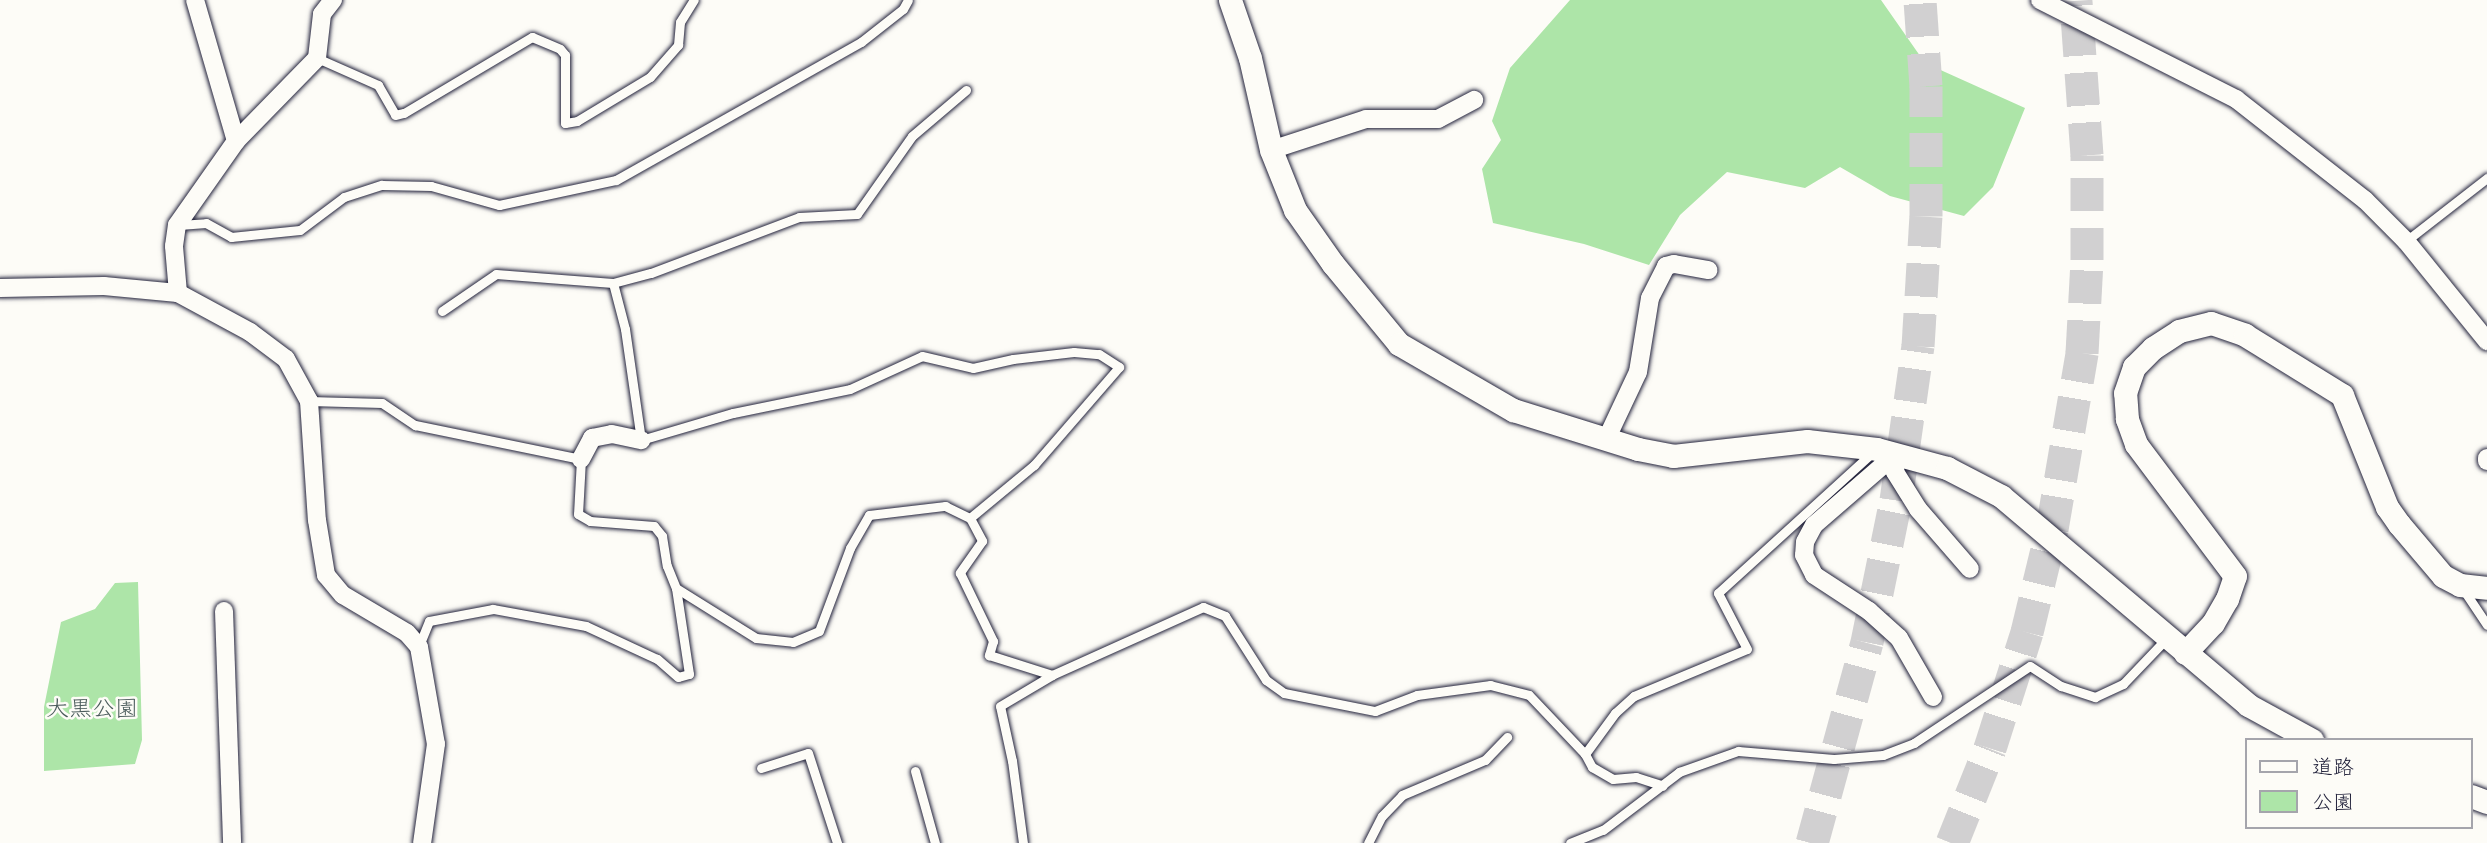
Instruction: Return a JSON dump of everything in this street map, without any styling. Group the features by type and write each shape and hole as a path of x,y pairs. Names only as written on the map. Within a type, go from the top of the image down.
{"street":[{"path":"195,0 236,141"},
{"path":"178,293 174,246 177,225 236,141 317,58 322,14 333,0"},
{"path":"1230,0 1250,58 1271,150 1295,210 1333,264 1399,344 1513,411 1606,440 1672,456 1807,441 1887,451 1947,468 2000,496 2248,705 2308,738"},
{"path":"2040,0 2236,99 2365,200 2406,241 2487,341"},
{"path":"1271,150 1366,119 1438,119 1474,100"},
{"path":"1606,440 1638,372 1650,298 1666,266 1674,264 1708,270"},
{"path":"0,288 104,286 178,293 250,332 286,359 309,401 317,520 326,575 343,595 407,633 419,647 436,744 422,843"},
{"path":"2185,653 2213,622 2227,599 2235,576 2136,444 2127,419 2125,393 2134,367 2152,348 2179,331 2211,323 2245,335 2342,395 2387,506 2426,558 2444,576 2460,584 2487,588"},
{"path":"581,459 592,438 612,434 641,440"},
{"path":"1887,451 1895,472 1918,509 1970,569"},
{"path":"1887,451 1814,525 1805,542 1804,555 1814,575 1870,611 1899,638 1933,697"},
{"path":"224,611 232,843"}],"lane":[{"path":"317,58 378,85 395,116 532,37 560,49 565,55 565,123 577,121 649,77 678,45 680,22 694,0"},
{"path":"177,225 206,223 231,237 300,230 344,197 382,185 430,186 499,205 616,180 861,42 904,9 908,0"},
{"path":"442,312 496,274 613,284 651,274 799,217 857,214 912,136 967,90"},
{"path":"2406,241 2487,178"},
{"path":"613,284 625,329 641,440 733,413 850,388 922,356 973,368 1013,359 1074,352 1099,354 1119,367 1034,465 970,518"},
{"path":"309,401 382,403 415,425 581,459 578,514 590,520 654,526 662,536 667,566 677,588 689,674 678,677 657,659 586,626 493,609 429,621 419,647"},
{"path":"1585,754 1615,713 1634,696 1747,649 1718,593 1887,451"},
{"path":"677,588 757,638 793,642 819,631 850,548 869,515 945,506 970,518 982,541 960,573 993,641 989,655 1052,675"},
{"path":"2460,584 2487,625"},
{"path":"1023,843 1012,761 1000,706 1052,675 1203,607 1225,616 1266,680 1284,693 1375,711 1418,695 1490,685 1528,695 1585,754 1592,767 1612,779 1636,777 1663,786"},
{"path":"1570,843 1603,830 1679,772 1738,751 1834,759 1883,755 1914,743 2030,666 2061,686 2095,697 2123,684 2168,638"},
{"path":"1368,843 1382,816 1402,795 1485,760 1507,737"},
{"path":"761,768 808,753 837,843"},
{"path":"915,771 935,843"}],"green space":[{"path":"1570,0 1881,0 1925,63 2025,108 1993,187 1964,216 1890,196 1840,167 1805,188 1727,172 1680,215 1649,265 1584,244 1493,223 1482,169 1501,140 1492,121 1510,68"},
{"name":"大黒公園","path":"138,582 142,740 135,764 44,771 44,707 61,622 95,609 115,583"}],"tunnel":[{"path":"1812,843 1867,642 1896,500 1918,346 1926,216 1926,86 1920,0"},
{"path":"1952,843 1990,748 2027,632 2052,529 2082,353 2087,260 2087,155 2076,0"}]}
